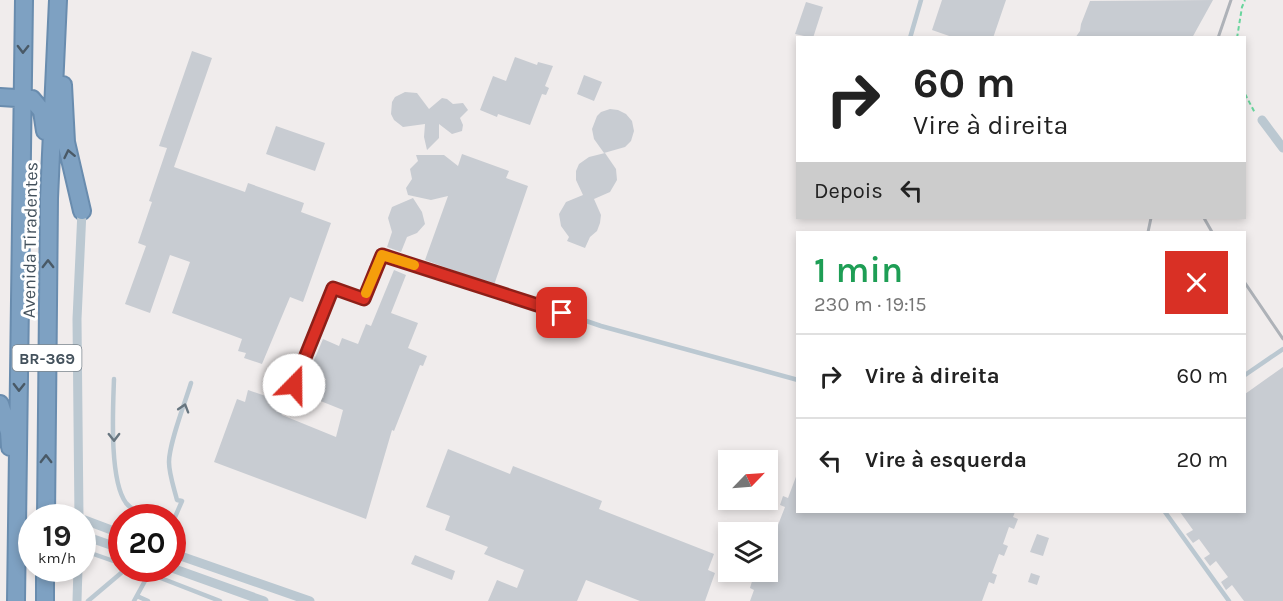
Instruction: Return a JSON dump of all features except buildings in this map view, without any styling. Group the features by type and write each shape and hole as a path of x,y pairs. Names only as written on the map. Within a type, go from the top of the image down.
{"highway":[{"name":"Avenida Tiradentes","path":"18,504 24,0"},
{"name":"Avenida Tiradentes","path":"46,504 49,198 58,0"},
{"path":"57,24 62,61 66,142 82,211"},
{"path":"0,97 32,99 42,111 45,125 49,198"},
{"path":"0,404 9,432 18,519"},
{"name":"Avenida Tiradentes","path":"16,601 18,519"},
{"path":"45,582 45,601"}],"street":[{"path":"1262,120 1283,148"},
{"path":"81,504 77,318 82,211"},
{"path":"186,558 310,601"},
{"path":"186,573 264,601"},
{"path":"77,601 78,582"}],"lane":[{"path":"911,36 921,0"},
{"path":"294,385 333,288 364,299 382,255 602,326 796,379"},
{"path":"1246,374 1283,349"},
{"path":"114,379 114,461 118,484 122,496 128,504"},
{"path":"181,504 182,501 177,500 169,464 170,452 191,383"},
{"path":"1166,513 1228,601"},
{"path":"88,601 110,582"},
{"path":"144,582 135,598 148,601"},
{"path":"176,582 220,601"}],"path":[{"path":"1237,36 1245,0"},
{"path":"1246,96 1252,109 1262,120"}],"railway":[{"path":"1219,36 1231,0"},
{"path":"1148,231 1151,219"},
{"path":"1205,219 1211,231"},
{"path":"1246,284 1283,339"}],"slow traffic":[{"path":"366,293 382,255 414,265"}],"route":[{"path":"294,385 333,288 364,299 382,255 562,313"}]}
